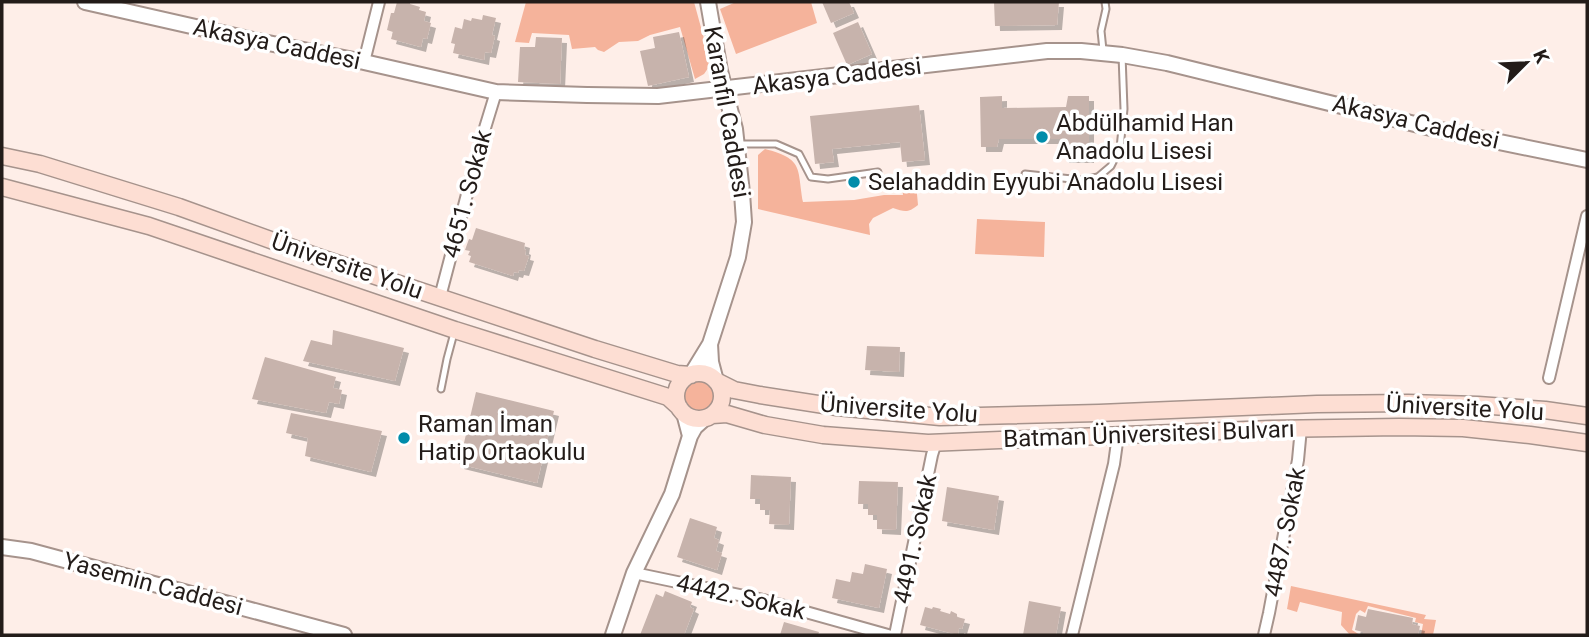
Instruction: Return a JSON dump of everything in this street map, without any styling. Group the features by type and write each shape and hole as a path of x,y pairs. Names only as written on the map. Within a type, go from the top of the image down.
{"main road":[{"name":"Üniversite Yolu","path":"2,156 40,164 179,207 315,256 595,349 677,374 691,375"},
{"path":"2,187 149,226 455,330 668,397 681,410 690,417 697,419 708,416 717,409 722,395 716,381 704,374 683,379 676,400 681,410"},
{"name":"Üniversite Yolu","path":"716,381 734,390 786,399 940,417 1408,403 1478,405 1587,416"},
{"name":"Batman Üniversitesi Bulvarı","path":"708,416 727,414 765,425 823,435 936,442 1301,428 1463,428 1587,443"}],"street":[{"name":"Akasya Caddesi","path":"85,2 496,92 658,96 1047,51 1122,55 1181,66 1432,128 1587,160"},
{"path":"363,62 379,2"},
{"name":"Karanfil Caddesi","path":"708,2 735,129 744,222 738,257 710,344"},
{"name":"4651. Sokak","path":"440,297 496,92"},
{"path":"1549,379 1587,216"},
{"path":"691,375 710,344"},
{"path":"710,344 716,381"},
{"path":"681,410 690,436"},
{"path":"613,635 634,573 672,494 690,436 695,427 708,416"},
{"name":"4487. Sokak","path":"1264,635 1298,460 1301,428"},
{"path":"1072,635 1114,464 1118,435"},
{"name":"4491. Sokak","path":"895,635 936,442"},
{"name":"Yasemin Caddesi","path":"2,547 31,551 344,635"},
{"name":"4442. Sokak","path":"634,573 763,600 888,635"}],"lane":[{"path":"1103,54 1101,31 1105,2"},
{"path":"1025,174 1081,180 1098,177 1111,166 1120,148 1124,109 1122,55"},
{"path":"736,144 776,144 799,154 811,177 828,179 878,172"},
{"path":"441,389 455,330"}],"shaded area":[{"path":"526,2 694,2 711,64 704,74 695,79 680,27 638,41 619,42 604,52 595,47 572,49 569,35 532,33 529,43 515,42"},
{"path":"736,2 811,2 817,23 736,54 720,9"},
{"path":"765,149 793,161 799,173 803,202 903,195 902,186 916,183 918,205 906,211 893,208 873,218 869,224 870,235 758,209 758,155"},
{"path":"977,219 1045,222 1044,257 975,254"},
{"path":"699,380 711,384 715,396 711,408 699,412 687,408 683,396 687,384"},
{"path":"1291,586 1426,615 1424,619 1436,620 1433,635 1421,635 1423,624 1415,622 1416,618 1368,606 1365,613 1360,610 1356,614 1352,630 1360,635 1350,635 1341,625 1342,612 1300,602 1297,612 1287,609"}],"building":[{"path":"397,2 410,2 426,12 424,21 431,23 427,39 423,38 421,47 391,39 393,32 387,30"},
{"path":"822,2 849,2 854,13 831,23"},
{"path":"994,2 1059,2 1057,25 995,26"},
{"path":"483,15 496,18 491,53 485,52 484,60 453,53 455,44 451,43 455,27 462,29 464,19 482,20"},
{"path":"858,22 872,54 847,65 833,33"},
{"path":"679,32 689,77 648,86 640,51 655,48 653,37"},
{"path":"536,37 562,38 560,84 518,82 520,47 535,47"},
{"path":"1002,96 1002,108 1066,107 1068,96 1089,96 1089,158 1064,158 1064,139 999,139 997,147 981,147 980,97"},
{"path":"919,105 925,160 902,162 900,142 832,149 834,162 815,164 810,116"},
{"path":"476,228 525,243 525,255 529,256 524,271 514,272 513,276 469,262 470,251 465,250"},
{"path":"333,330 404,348 395,381 303,361 311,340 332,345"},
{"path":"867,346 900,347 899,372 865,370"},
{"path":"265,357 336,377 333,388 342,390 339,404 329,402 326,413 252,399"},
{"path":"476,392 554,411 537,483 459,464"},
{"path":"291,413 382,431 371,472 305,456 308,438 286,433"},
{"path":"751,475 791,477 789,525 769,524 770,510 760,510 760,499 750,499"},
{"path":"859,481 898,482 896,530 877,529 877,515 868,515 868,504 858,504"},
{"path":"947,487 999,496 994,530 942,521"},
{"path":"690,518 717,527 714,538 719,540 716,551 722,553 717,570 677,557"},
{"path":"865,564 887,569 879,608 832,598 836,579 850,582 852,572 863,574"},
{"path":"665,591 692,602 690,607 694,609 684,635 640,635 656,594 663,597"},
{"path":"1029,601 1061,607 1056,635 1023,635"},
{"path":"925,607 941,609 940,611 950,614 951,611 957,614 957,617 965,619 958,635 920,625"},
{"path":"1368,609 1413,618 1412,624 1420,626 1418,635 1363,635 1363,632 1355,630 1358,615 1366,617"},
{"path":"784,622 819,632 818,635 780,635"}],"place":[{"name":"Abdülhamid Han Anadolu Lisesi","path":"1042,137"},
{"name":"Selahaddin Eyyubi Anadolu Lisesi","path":"854,182"},
{"name":"Raman İman Hatip Ortaokulu","path":"404,438"}]}
